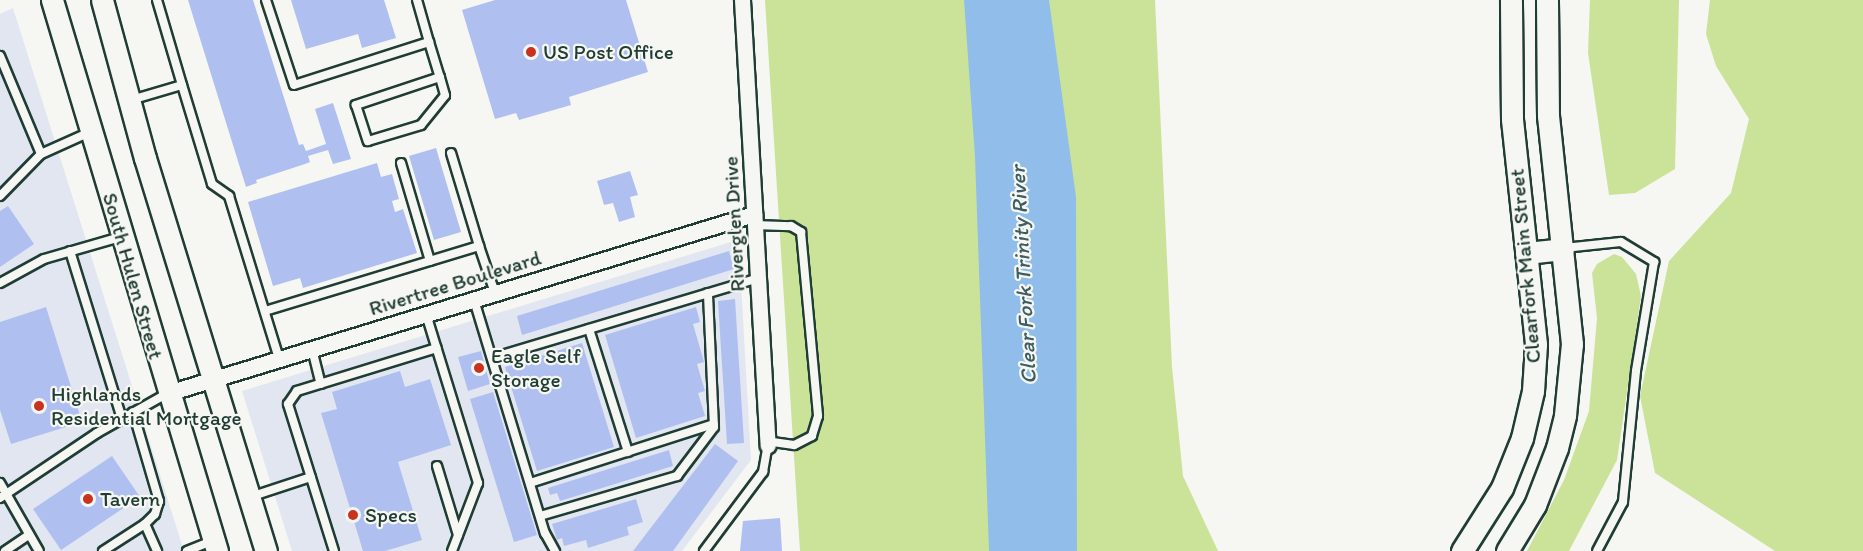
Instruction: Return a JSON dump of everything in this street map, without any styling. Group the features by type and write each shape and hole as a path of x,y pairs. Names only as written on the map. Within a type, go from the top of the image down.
{"street":[{"name":"South Hulen Street","path":"52,0 215,545"},
{"path":"102,0 129,100 266,551"},
{"name":"Riverglen Drive","path":"742,0 768,443"},
{"name":"Clearfork Main Street","path":"1462,551 1502,488 1522,438 1533,391 1536,344 1512,119 1511,0"},
{"name":"Clearfork Main Street","path":"1507,551 1535,505 1557,448 1565,415 1572,344 1548,116 1547,0"},
{"name":"Rivertree Boulevard","path":"168,393 495,293 754,220"},
{"path":"1526,253 1563,249"}],"lane":[{"path":"157,0 212,184 229,196 279,358"},
{"path":"266,0 294,85 429,42"},
{"path":"417,0 429,42 440,77 445,95 421,124 368,141 356,105 440,77"},
{"path":"0,56 41,154"},
{"path":"129,100 182,85"},
{"path":"0,196 41,154 91,132"},
{"path":"451,153 495,293"},
{"path":"401,163 430,261"},
{"path":"704,551 763,472 768,443 794,445 812,436 818,416 801,232 791,226 754,220"},
{"path":"0,283 44,259 122,236"},
{"path":"1563,249 1622,242 1654,262 1636,371 1623,501 1597,551"},
{"path":"265,311 479,246"},
{"path":"69,251 122,419"},
{"path":"492,358 758,278"},
{"path":"540,516 677,476 714,424 708,293"},
{"path":"474,300 540,516 555,551"},
{"path":"426,314 478,483 452,551"},
{"path":"589,329 628,452"},
{"path":"334,551 288,404 297,391 436,348"},
{"path":"312,349 321,384"},
{"path":"3,495 133,412 168,393"},
{"path":"103,551 145,524 155,514 159,501 133,412"},
{"path":"530,483 714,424"},
{"path":"437,466 458,535"},
{"path":"249,497 311,477"},
{"path":"0,483 3,495 39,551"},
{"path":"145,524 157,551"},
{"path":"5,551 29,535"},
{"path":"187,551 215,545"}],"shaded area":[{"path":"13,8 184,551 0,551 0,14"},
{"path":"731,242 739,248 751,460 682,551 292,551 242,391"}],"green space":[{"path":"765,0 1155,0 1172,367 1183,476 1218,551 800,551"},
{"path":"1590,0 1679,0 1675,169 1635,193 1609,195 1588,53"},
{"path":"1710,0 1863,0 1863,551 1775,551 1655,473 1640,396 1669,261 1731,193 1749,119 1716,66 1706,34"},
{"path":"1614,254 1622,257 1636,274 1641,296 1617,460 1569,551 1527,551 1564,480 1589,411 1597,318 1592,273 1597,264"}],"water":[{"name":"Clear Fork Trinity River","path":"964,0 1049,0 1076,197 1077,551 989,551 975,157"}],"building":[{"path":"188,0 253,0 299,145 303,144 306,151 326,144 315,109 333,103 351,159 333,164 328,150 308,156 310,162 256,180 257,183 246,187"},
{"path":"291,0 384,0 396,38 362,48 358,34 306,49"},
{"path":"495,0 626,0 648,72 569,97 571,105 519,120 516,113 495,119 462,10"},
{"path":"436,148 461,232 434,240 409,156"},
{"path":"377,163 381,177 392,174 399,199 392,201 395,212 403,209 417,253 303,288 300,278 273,286 248,202"},
{"path":"630,171 638,195 630,197 635,217 619,222 613,203 604,205 597,181"},
{"path":"8,206 34,244 0,267 0,211"},
{"path":"729,251 734,269 522,335 517,316"},
{"path":"735,299 744,443 727,444 718,301"},
{"path":"46,307 82,422 11,444 0,410 0,322"},
{"path":"696,307 700,322 693,324 704,362 697,364 705,391 698,393 705,416 636,438 605,335"},
{"path":"582,343 614,447 537,471 505,367"},
{"path":"481,351 490,384 468,391 458,357"},
{"path":"400,371 405,387 430,379 451,445 398,462 422,540 385,551 363,551 321,413 337,409 332,392"},
{"path":"493,392 537,535 514,542 470,399"},
{"path":"715,444 738,461 673,551 633,551"},
{"path":"669,450 673,466 560,501 557,493 550,495 548,488"},
{"path":"112,456 140,497 61,550 33,509"},
{"path":"636,499 643,522 627,527 629,535 588,548 586,540 564,546 562,538 557,540 552,524"},
{"path":"780,518 782,551 740,551 743,521"}],"place":[{"name":"US Post Office","path":"531,52"},
{"name":"Eagle Self Storage","path":"479,368"},
{"name":"Highlands Residential Mortgage","path":"39,406"},
{"name":"Tavern","path":"88,499"},
{"name":"Specs","path":"353,515"}]}
